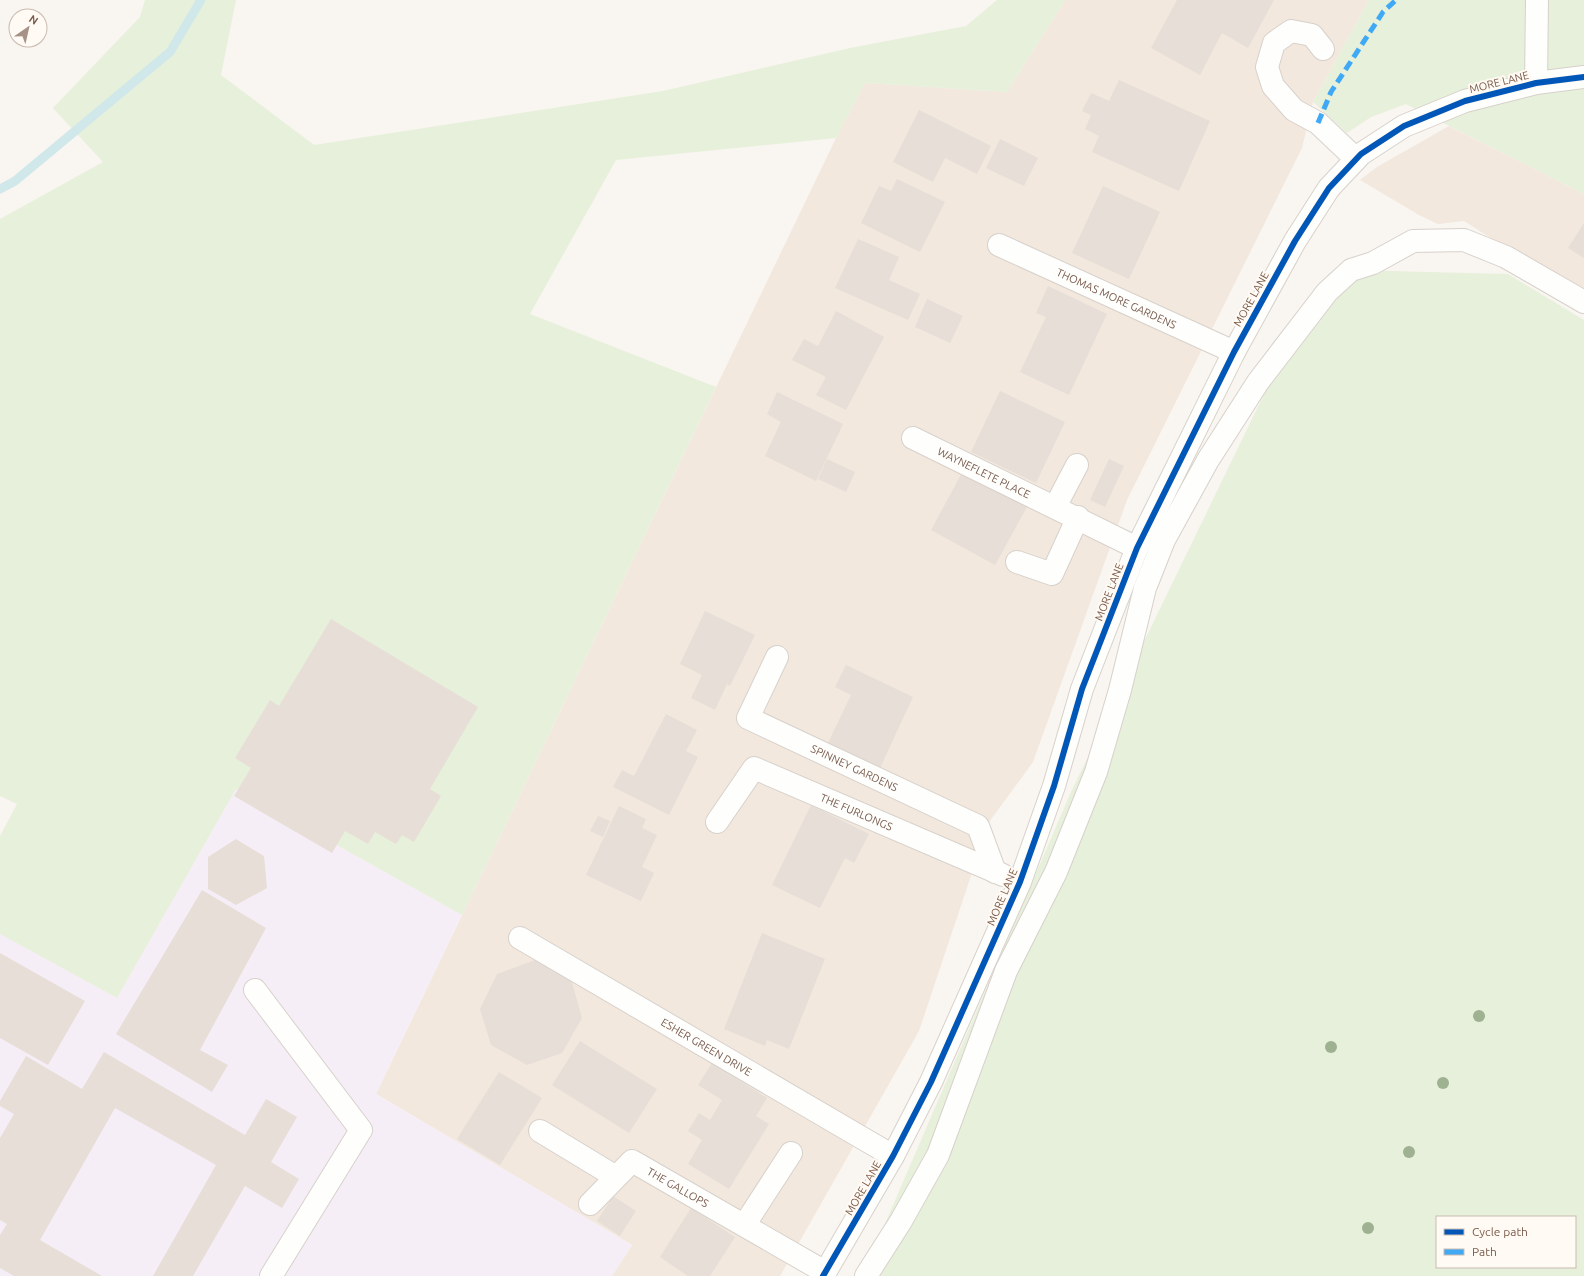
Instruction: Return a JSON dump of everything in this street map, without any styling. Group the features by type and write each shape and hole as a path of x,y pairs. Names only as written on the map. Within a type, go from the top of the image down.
{"street":[{"name":"MORE LANE","path":"1536,83 1537,0"},
{"path":"1323,49 1312,36 1291,31 1274,44 1267,67 1273,86 1294,110 1318,123 1356,159"},
{"name":"MORE LANE","path":"824,1274 893,1156 931,1082 1020,882 1054,786 1082,689 1137,548 1234,352 1295,241 1329,188 1356,159 1404,126 1465,101 1536,83 1584,77"},
{"path":"866,1276 901,1221 938,1155 1006,971 1056,872 1094,779 1120,690 1145,588 1164,540 1208,460 1258,382 1327,292 1351,270 1373,263 1413,241 1464,240 1506,257 1584,302"},
{"name":"THOMAS MORE GARDENS","path":"1000,245 1234,352"},
{"name":"WAYNEFLETE PLACE","path":"913,438 1078,517 1137,548"},
{"path":"1055,507 1077,465"},
{"path":"1018,562 1052,574 1078,517"},
{"name":"SPINNEY GARDENS","path":"777,657 748,718 978,826 995,872"},
{"name":"THE FURLONGS","path":"717,822 754,768 1020,882"},
{"name":"ESHER GREEN DRIVE","path":"520,938 893,1156"},
{"path":"255,990 361,1130 271,1276"},
{"path":"540,1131 616,1178"},
{"path":"745,1224 791,1154"},
{"name":"THE GALLOPS","path":"590,1204 632,1161 745,1224 824,1274"}],"shaded area":[{"path":"1065,0 1369,0 1313,102 1302,148 1127,500 1033,762 989,822 919,1031 780,1276 612,1276 632,1245 376,1094 836,138 865,83 1007,92"},
{"path":"1449,126 1584,194 1584,297 1464,221 1438,224 1419,215 1360,180 1377,167"},
{"path":"236,789 462,915 376,1094 632,1245 612,1276 0,1276 0,934 117,998"}],"green space":[{"path":"145,0 236,0 221,75 314,145 663,91 850,48 966,26 997,0 1065,0 1007,92 865,83 836,138 616,160 530,314 716,387 462,915 236,789 117,998 0,934 0,836 17,804 0,796 0,219 103,162 53,108 140,17"},
{"path":"1369,0 1584,0 1584,194 1406,104 1371,117 1347,133 1313,102"},
{"path":"1351,270 1508,274 1584,320 1584,1276 858,1276 881,1233 1071,792 1302,316"}],"building":[{"path":"1177,0 1274,0 1248,48 1222,33 1200,75 1151,48"},
{"path":"1119,80 1210,121 1179,191 1092,152 1099,136 1085,129 1091,115 1082,111 1091,93 1109,101"},
{"path":"919,110 991,146 977,174 945,158 933,182 893,162"},
{"path":"1000,139 1038,158 1024,186 986,168"},
{"path":"897,179 945,202 920,252 861,223 879,186 891,191"},
{"path":"1103,186 1160,212 1129,279 1072,253"},
{"path":"1584,223 1584,258 1568,248"},
{"path":"858,239 899,257 889,280 920,294 908,320 835,288"},
{"path":"1048,286 1107,314 1069,395 1020,372 1046,317 1036,313"},
{"path":"927,299 963,316 950,343 915,327"},
{"path":"836,311 884,337 846,410 816,395 826,377 792,360 804,339 818,346"},
{"path":"1000,391 1065,422 1036,483 971,452"},
{"path":"777,392 843,424 816,481 765,456 781,422 767,414"},
{"path":"827,459 855,472 846,492 818,479"},
{"path":"1109,459 1124,466 1105,507 1090,500"},
{"path":"964,469 1028,505 995,565 931,530"},
{"path":"705,611 755,635 730,686 727,684 715,710 691,698 702,675 680,664"},
{"path":"331,619 478,707 430,789 441,796 414,842 402,835 396,844 375,832 368,844 345,831 332,853 234,796 251,768 235,758 270,700 279,706"},
{"path":"846,665 913,697 879,770 827,745 851,695 835,687"},
{"path":"666,714 697,730 686,751 698,757 669,815 613,787 622,770 634,776"},
{"path":"811,805 869,834 854,863 845,858 820,908 772,885"},
{"path":"619,806 646,819 642,828 657,835 642,867 654,873 641,901 586,875"},
{"path":"598,816 610,821 603,837 590,831"},
{"path":"236,839 264,856 267,888 236,905 208,889 208,857"},
{"path":"202,890 266,928 200,1050 228,1065 212,1092 116,1034"},
{"path":"762,933 825,959 789,1049 767,1040 765,1046 724,1029"},
{"path":"0,953 85,1001 48,1065 0,1038"},
{"path":"535,960 571,979 582,1018 562,1053 527,1065 491,1045 480,1009 497,974"},
{"path":"580,1041 657,1089 629,1133 552,1085"},
{"path":"104,1052 245,1135 266,1099 297,1117 271,1162 299,1179 282,1208 245,1186 193,1276 153,1276 216,1165 115,1108 40,1240 102,1276 14,1276 0,1268 0,1235 7,1224 0,1220 0,1138 14,1114 0,1106 0,1101 26,1056 82,1089"},
{"path":"712,1063 767,1098 756,1116 769,1124 729,1189 688,1164 702,1140 688,1131 699,1113 710,1120 722,1100 698,1085"},
{"path":"499,1072 542,1098 500,1165 457,1139"},
{"path":"613,1196 636,1211 620,1236 597,1221"},
{"path":"691,1208 735,1237 710,1276 688,1276 660,1257"}],"waterway":[{"path":"0,189 15,181 170,52 201,0"}],"marked path":[{"path":"1318,123 1331,92 1383,12 1396,0"}],"cycle path":[{"path":"823,1276 893,1156 931,1082 1020,882 1054,786 1082,689 1137,548 1234,352 1295,241 1329,188 1361,154 1404,126 1465,101 1536,83 1584,77"}]}
